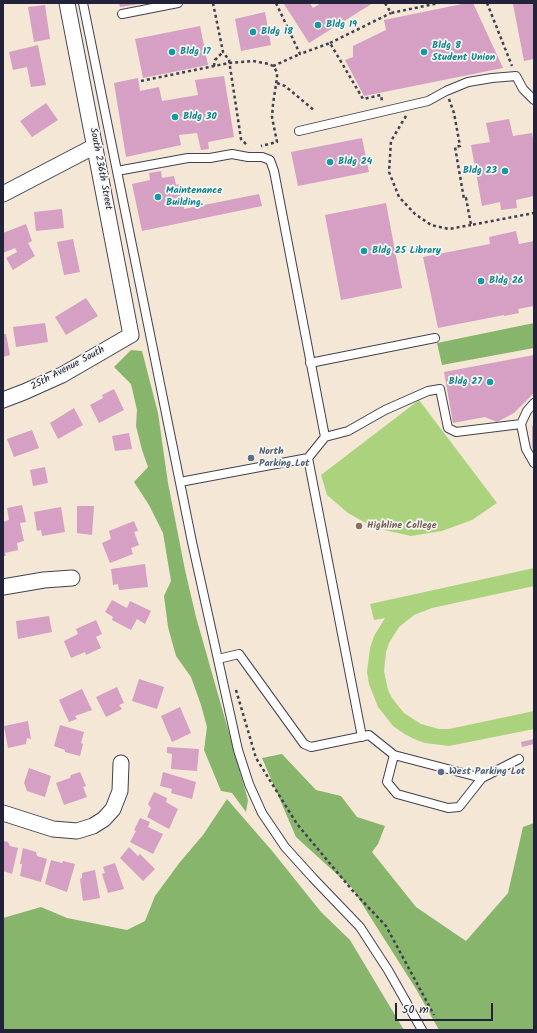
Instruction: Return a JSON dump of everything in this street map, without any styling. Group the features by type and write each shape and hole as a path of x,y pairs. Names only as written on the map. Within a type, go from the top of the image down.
{"street":[{"name":"South 236th Street","path":"67,3 131,335"},
{"path":"3,194 95,146"},
{"name":"25th Avenue South","path":"3,400 62,375 131,335"},
{"path":"3,587 44,580 72,578"},
{"path":"3,812 53,829 77,831 93,826 104,819 113,808 120,791 121,763"}],"lane":[{"path":"83,3 180,482 238,750 248,784 262,813 290,852 360,927 388,970 422,1030"},
{"path":"122,14 178,3"},
{"path":"299,131 428,101 468,82 480,80 516,76 523,89 534,100"},
{"path":"117,171 188,158 210,158 232,154 248,157 262,157 270,160 274,170 325,437"},
{"path":"310,363 434,338"},
{"path":"180,482 308,458 325,437 348,431 385,410 428,391 440,389 448,428 456,432 521,424"},
{"path":"534,403 527,411 521,424 526,449 534,463"},
{"path":"308,458 362,737"},
{"path":"218,659 239,654 304,744 311,747 369,735 394,755 482,778"},
{"path":"394,755 387,782 398,794 448,808 459,807 482,778 520,759"}],"path":[{"path":"213,3 223,52 229,60 241,139 246,145 251,146"},
{"path":"276,3 300,54"},
{"path":"385,3 391,13"},
{"path":"415,3 416,8"},
{"path":"141,81 229,63 253,61 273,66 300,54 330,44 391,13 439,3"},
{"path":"487,3 516,76"},
{"path":"330,44 363,99 381,95 385,112"},
{"path":"214,66 215,60 223,52"},
{"path":"256,147 277,142 272,117 277,72 273,66"},
{"path":"276,83 286,86 315,111"},
{"path":"446,92 454,113 460,146 454,147 464,199 466,198 471,225"},
{"path":"424,102 405,116 390,141 389,172 399,197 416,214 431,225 449,229 534,213"},
{"path":"234,686 238,693 256,758 297,824 352,890 386,926 434,1014"}],"green space":[{"path":"534,323 534,348 442,365 437,343"},
{"path":"131,350 142,351 158,413 168,483 185,570 196,617 248,800 246,812 232,793 221,791 204,750 207,727 201,705 191,677 176,656 168,627 164,596 171,581 163,533 149,505 134,482 148,467 136,426 137,410 131,384 114,367"},
{"path":"419,400 497,503 472,520 442,531 411,536 375,528 348,513 327,495 321,475"},
{"path":"534,568 534,586 432,608 414,615 399,627 389,643 386,652 384,671 388,690 392,698 404,713 421,724 439,729 449,729 534,711 534,729 449,746 425,743 414,739 393,726 378,707 369,684 367,672 370,648 374,636 385,618 374,620 370,604"},
{"path":"282,754 316,790 341,796 357,817 385,826 378,844 372,852 416,907 466,941 508,893 523,827 534,823 534,1030 439,1030 416,989 352,888 296,837 262,758"},
{"path":"227,799 273,852 321,912 350,940 404,1030 3,1030 3,918 41,907 67,918 127,930 145,921 155,896 180,862 203,835"}],"building":[{"path":"119,3 138,3 139,4 120,7"},
{"name":"Bldg 19","path":"310,3 313,8 321,3 373,3 309,43 284,4"},
{"name":"Bldg 8 Student Union","path":"473,3 503,68 364,96 345,60 353,57 353,46 386,30 384,20"},
{"path":"534,3 534,59 524,61 513,4"},
{"path":"45,5 50,39 34,42 28,7"},
{"name":"Bldg 18","path":"265,12 271,45 241,51 235,19"},
{"name":"Bldg 17","path":"200,26 208,65 143,78 135,39"},
{"path":"38,45 46,85 31,87 27,67 13,70 9,52"},
{"name":"Bldg 30","path":"224,76 234,137 208,142 209,149 201,150 197,133 179,135 181,145 126,157 114,83 138,78 140,91 159,87 162,101 198,95 195,80"},
{"path":"46,103 58,120 32,137 20,121"},
{"name":"Bldg 23","path":"509,119 513,136 532,133 534,145 534,196 516,200 517,208 501,210 500,202 482,206 471,145 490,142 486,123"},
{"name":"Bldg 24","path":"362,138 369,172 298,186 291,152"},
{"name":"Maintenance Building.","path":"161,171 162,178 174,176 176,185 179,184 184,209 259,194 262,206 142,231 132,184 150,180 149,173"},
{"name":"Bldg 25 Library","path":"386,203 402,288 341,300 325,215"},
{"path":"62,209 64,228 36,231 34,212"},
{"path":"26,224 32,241 28,243 35,256 13,270 6,258 17,252 15,248 3,253 3,233"},
{"name":"Bldg 26","path":"516,231 519,244 534,241 534,306 518,309 519,313 438,328 423,257 490,244 489,237"},
{"path":"73,239 80,272 64,275 57,242"},
{"path":"86,298 98,316 66,335 55,317"},
{"path":"45,323 48,342 16,347 13,327"},
{"path":"3,334 6,334 10,355 3,357"},
{"name":"Bldg 27","path":"534,355 534,393 514,413 497,422 485,417 453,423 444,372"},
{"path":"114,389 124,410 99,423 90,405 103,398 102,395"},
{"path":"74,408 83,425 58,439 50,423"},
{"path":"534,422 534,451 532,447 532,427"},
{"path":"32,430 39,448 14,457 7,439"},
{"path":"129,433 132,449 115,451 112,436"},
{"path":"45,467 48,483 33,486 30,470"},
{"path":"22,505 26,522 20,523 24,541 17,543 18,550 5,553 6,556 3,556 3,522 9,520 7,508"},
{"path":"77,506 94,506 92,535 77,533"},
{"path":"61,507 65,532 42,536 41,530 37,531 34,512"},
{"path":"134,521 138,531 134,532 139,545 131,548 133,554 110,563 102,543 111,539 109,531"},
{"path":"145,564 148,587 119,590 118,584 113,585 111,569"},
{"path":"112,600 127,608 130,601 151,611 145,624 137,619 131,630 112,620 113,617 105,612"},
{"path":"49,616 52,632 18,639 16,621"},
{"path":"96,620 102,634 96,637 101,648 86,655 85,652 71,658 64,641 78,634 76,629"},
{"path":"139,679 164,687 157,709 132,701"},
{"path":"117,687 124,703 119,705 122,709 106,717 96,697"},
{"path":"82,689 92,710 75,716 77,719 69,722 59,700"},
{"path":"180,707 191,733 172,742 161,716"},
{"path":"28,721 31,739 27,738 26,744 8,748 4,726"},
{"path":"60,725 84,732 80,756 65,752 65,750 54,746"},
{"path":"534,739 534,744 522,747 521,742"},
{"path":"167,747 199,749 197,771 171,769 172,754 167,753"},
{"path":"29,768 51,776 45,797 27,791 24,783"},
{"path":"80,772 86,786 83,787 87,797 64,805 56,783 70,778 71,775"},
{"path":"163,772 196,782 192,799 171,793 172,789 160,786"},
{"path":"154,792 167,798 166,802 178,809 169,829 147,817 151,808 148,804"},
{"path":"140,818 150,822 148,827 163,834 153,854 130,842 136,831 134,830"},
{"path":"3,841 8,842 10,846 18,848 12,874 3,871"},
{"path":"129,847 138,856 140,854 155,869 143,881 120,858"},
{"path":"23,848 36,852 37,856 47,859 41,882 20,876 22,864 20,864"},
{"path":"51,860 75,864 67,892 45,884"},
{"path":"115,863 124,889 108,893 102,874 105,873 103,867"},
{"path":"95,870 100,898 83,901 80,879 82,878 82,873"}],"place":[{"name":"Bldg 19","path":"318,25"},
{"name":"Bldg 18","path":"253,32"},
{"name":"Bldg 17","path":"172,52"},
{"name":"Bldg 8 Student Union","path":"424,52"},
{"name":"Bldg 30","path":"175,117"},
{"name":"Bldg 24","path":"330,162"},
{"name":"Bldg 23","path":"505,171"},
{"name":"Maintenance Building.","path":"158,197"},
{"name":"Bldg 25 Library","path":"364,251"},
{"name":"Bldg 26","path":"481,281"},
{"name":"Bldg 27","path":"490,382"},
{"name":"North Parking Lot","path":"251,458"},
{"name":"Highline College","path":"359,526"},
{"name":"West Parking Lot","path":"441,772"}]}
